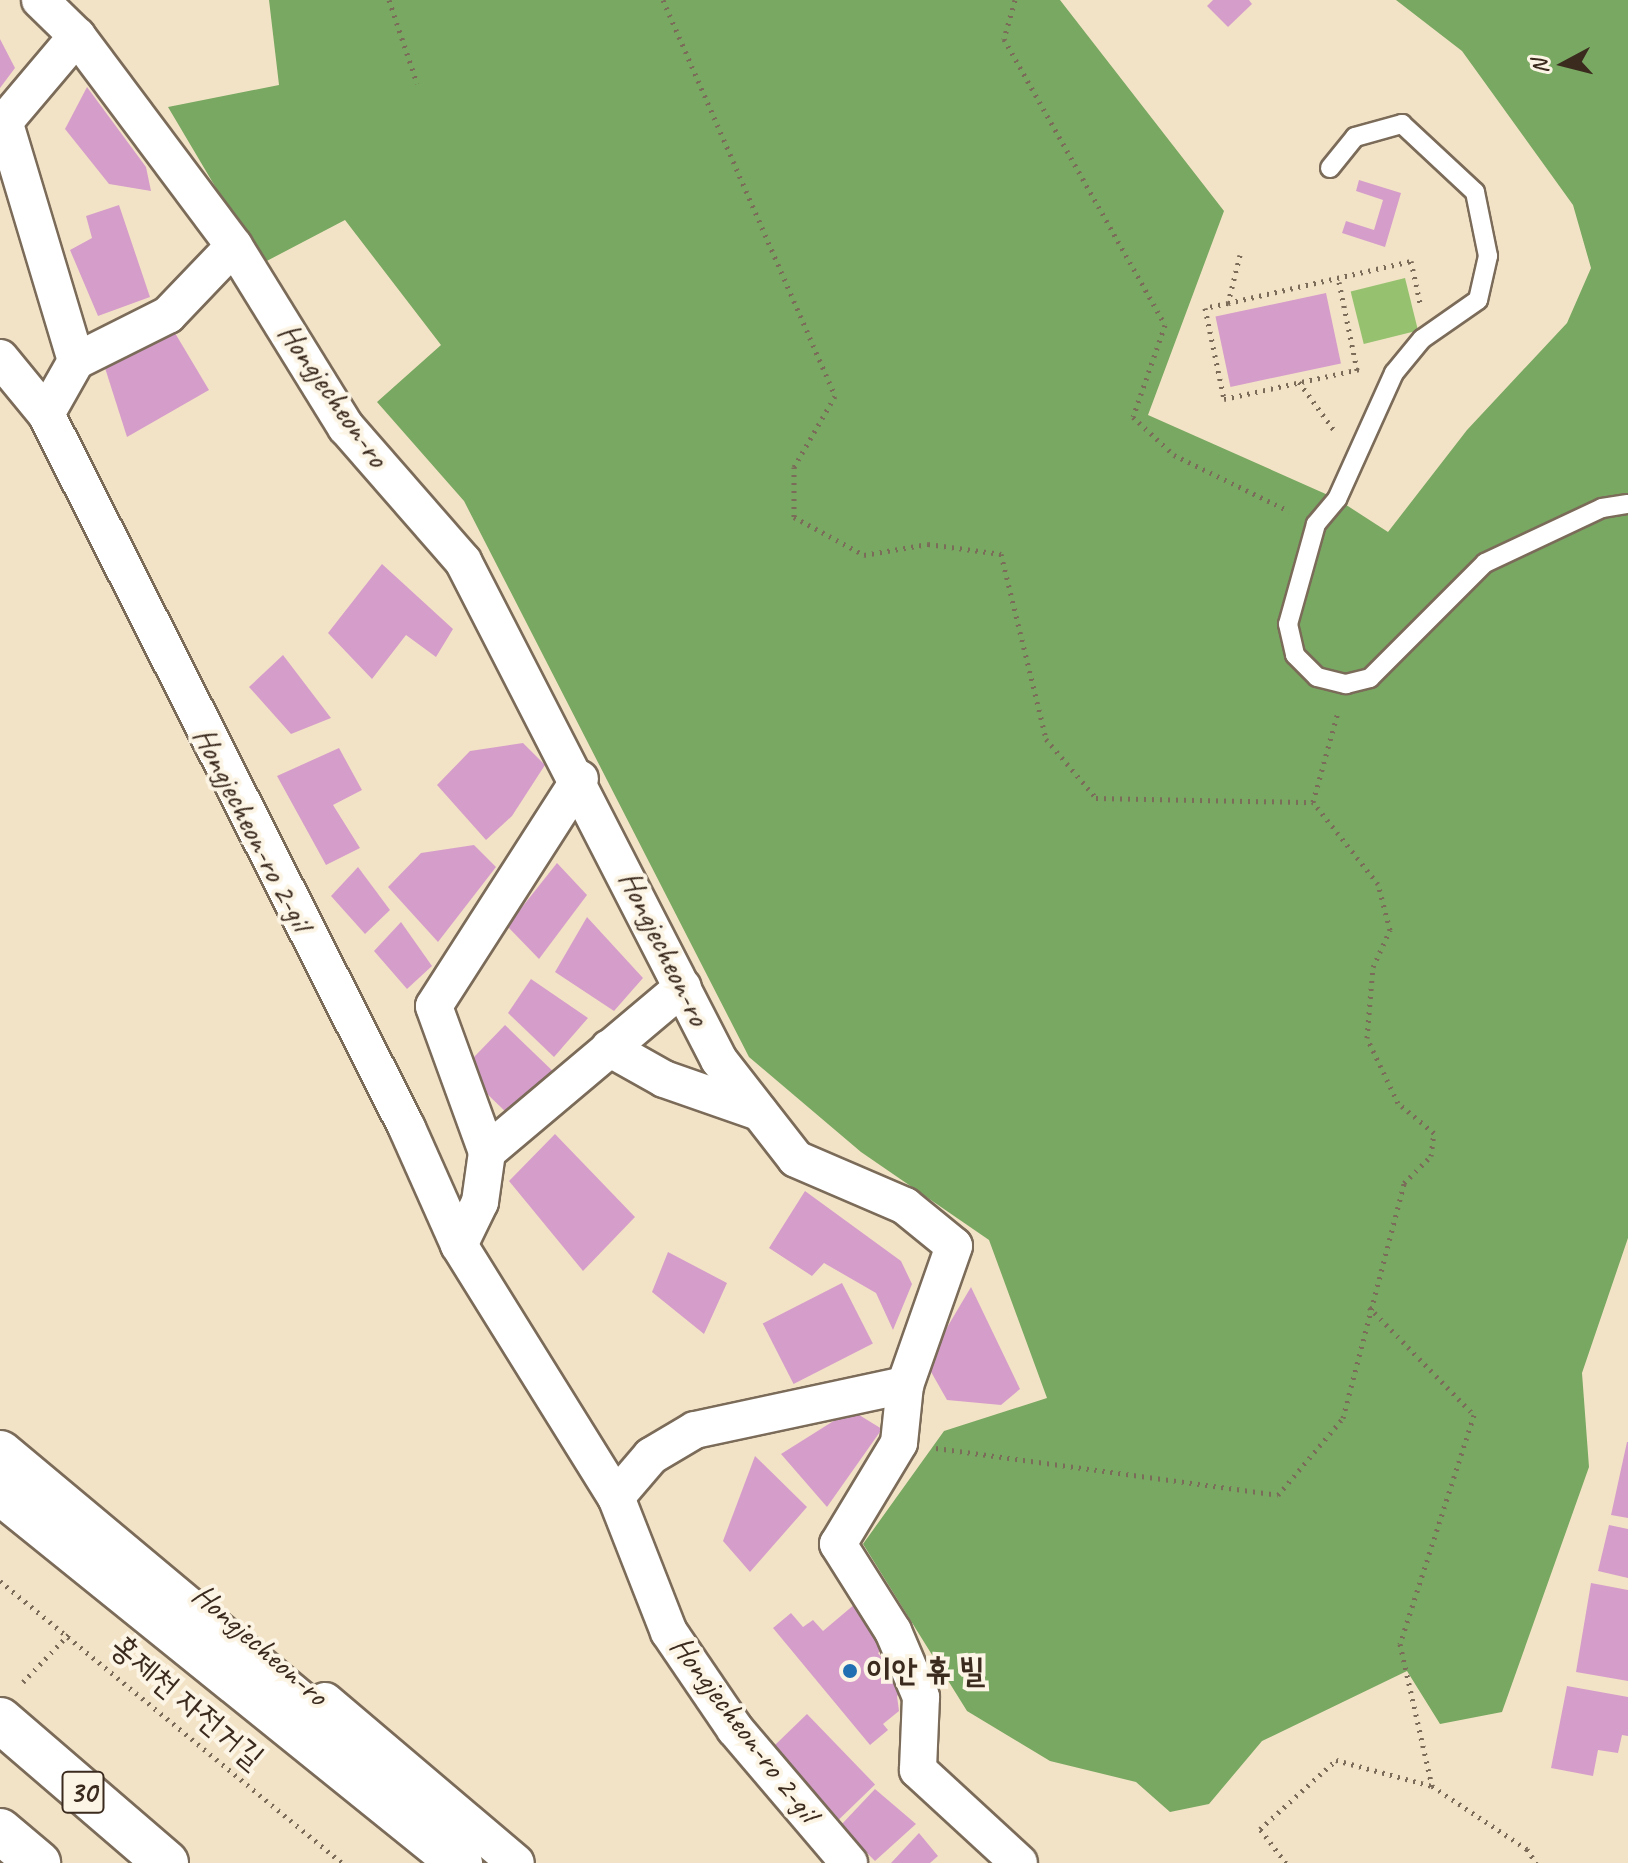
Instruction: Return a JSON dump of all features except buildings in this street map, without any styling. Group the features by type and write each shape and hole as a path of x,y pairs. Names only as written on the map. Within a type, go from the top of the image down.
{"main road":[{"path":"0,1453 324,1724 420,1829"},
{"name":"Hongjecheon-ro","path":"0,1492 460,1863"},
{"name":"30","path":"5,1708 166,1863"},
{"path":"0,1831 38,1863"}],"street":[{"name":"Hongjecheon-ro","path":"40,0 77,36 234,246 346,427 463,561 580,779 719,1060 796,1159 905,1206 954,1246 905,1385 899,1443 838,1544 893,1631 921,1697 918,1770 1019,1863"},
{"path":"76,361 2,125 77,36"},
{"path":"46,414 76,361 168,315 234,246"},
{"name":"Hongjecheon-ro 2-gil","path":"0,358 46,414 407,1128 459,1245 616,1497 669,1632 735,1729 849,1863"},
{"path":"459,1245 480,1202 487,1152 434,1006 580,779"},
{"path":"487,1152 683,987"},
{"path":"609,1048 664,1079 759,1112"},
{"path":"616,1497 651,1456 695,1430 905,1385"},
{"name":"Hongjecheon-ro","path":"0,1432 516,1863"}],"lane":[{"path":"1330,168 1355,137 1402,124 1452,163 1475,192 1488,256 1478,300 1428,336 1404,360 1354,459 1316,524 1288,624 1295,655 1317,677 1346,684 1370,678 1485,563 1602,508 1628,504"}],"path":[{"path":"389,0 417,83"},
{"path":"663,0 835,396 794,467 794,517 864,555 928,544 1001,554 1026,635 1046,739 1096,798 1313,802"},
{"path":"1015,0 1004,39 1165,325 1133,417 1174,455 1316,524"},
{"path":"1228,303 1240,255"},
{"path":"1404,360 1224,399 1205,308 1339,282 1411,261 1428,336"},
{"path":"1339,282 1357,370"},
{"path":"1299,382 1354,459"},
{"path":"1313,802 1346,684"},
{"path":"899,1443 1278,1495 1343,1418 1369,1307 1404,1183 1431,1156 1434,1133 1398,1103 1367,1038 1373,967 1390,930 1378,884 1313,802"},
{"path":"1369,1307 1474,1415 1400,1644 1432,1786"},
{"name":"홍제천 자전거길","path":"0,1581 69,1634 342,1863"},
{"path":"5,1708 69,1634"},
{"path":"1286,1863 1260,1829 1336,1760 1432,1786 1527,1849 1536,1863"}],"green space":[{"path":"269,0 1060,0 1224,211 1148,415 1337,499 1388,532 1467,430 1567,323 1591,268 1573,205 1462,51 1396,0 1628,0 1628,1238 1582,1373 1589,1467 1502,1712 1440,1724 1407,1671 1262,1741 1209,1804 1170,1812 1136,1782 1050,1761 967,1711 863,1544 944,1431 1047,1398 989,1240 861,1152 749,1057 464,501 377,402 441,345 345,220 261,264 168,107 279,85"},
{"path":"1405,278 1418,330 1364,344 1351,292"}],"pier":[{"path":"0,1704 203,1863 14,1863 0,1851"}],"place":[{"name":"이안 휴 빌","path":"850,1671"}]}
